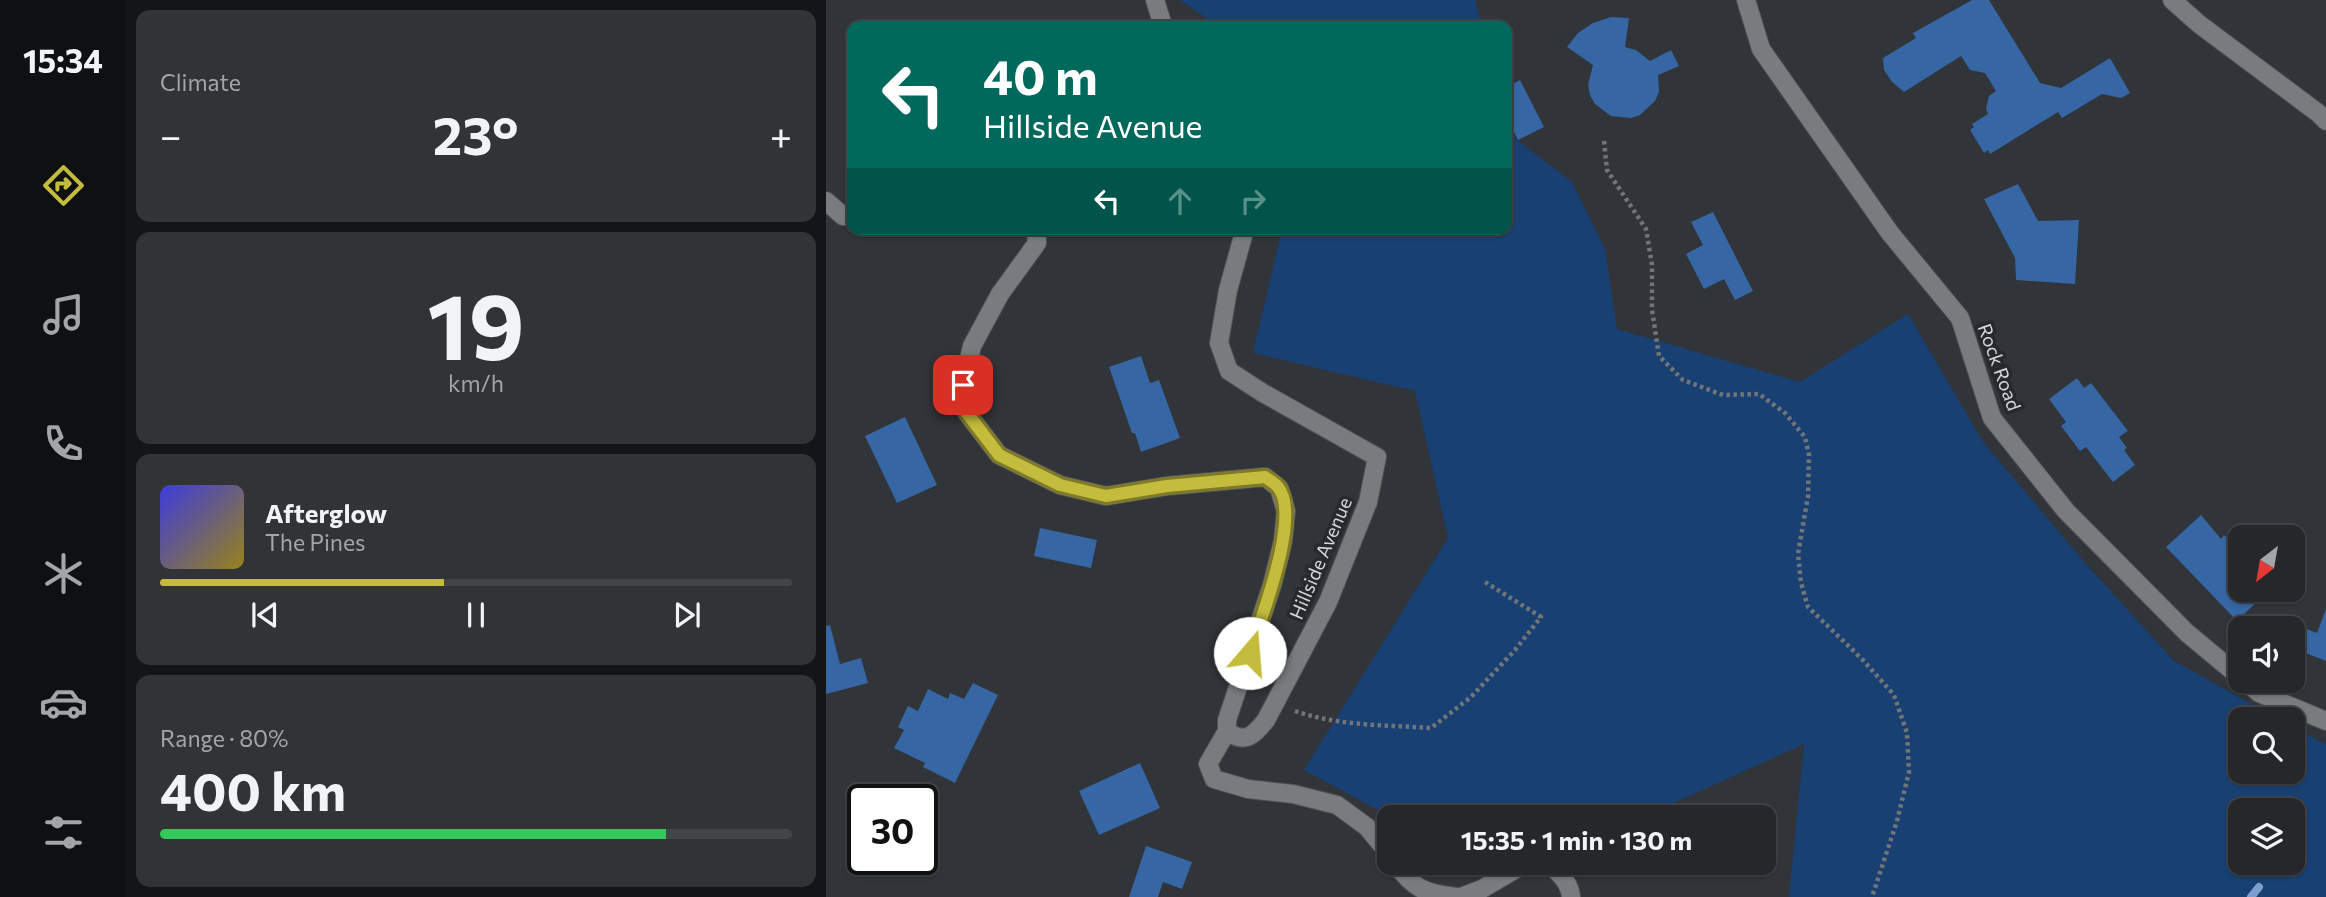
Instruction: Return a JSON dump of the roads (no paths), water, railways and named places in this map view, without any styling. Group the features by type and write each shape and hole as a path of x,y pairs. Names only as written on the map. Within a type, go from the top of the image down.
{"street":[{"path":"1155,0 1161,21"},
{"name":"Rock Road","path":"1746,0 1761,49 1889,233 1960,318 1992,418 2066,511 2187,633 2228,667"},
{"path":"2172,0 2199,24 2326,121"},
{"path":"826,201 843,216 847,216"},
{"name":"Hillside Avenue","path":"1036,235 1037,243 1000,294 972,346 963,385 967,413 999,455 1060,485 1106,496 1167,486 1265,477 1279,488 1286,511 1283,541 1272,585 1227,720 1227,731 1236,738 1247,738 1261,727 1328,602 1368,502 1377,457 1229,371 1219,343 1228,290 1243,235"},
{"path":"2261,693 2326,721"},
{"path":"1227,731 1208,764 1214,779 1248,789 1293,794 1337,805 1367,827 1377,839"},
{"path":"1404,875 1409,882 1434,894 1459,897 1482,889 1506,875"},
{"path":"1561,875 1571,897"}],"waterway":[{"path":"2251,897 2259,887"}]}
